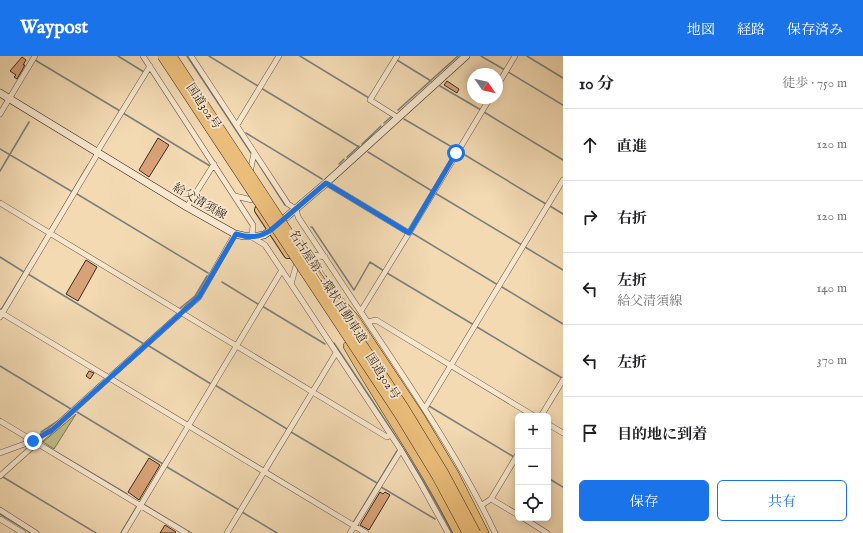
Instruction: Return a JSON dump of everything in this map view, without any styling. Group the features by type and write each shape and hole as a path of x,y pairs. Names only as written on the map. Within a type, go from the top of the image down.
{"highway":[{"name":"国道302号","path":"157,56 417,450 462,533"},
{"name":"名古屋第二環状自動車道","path":"162,56 402,419 437,477 467,533"},
{"name":"名古屋第二環状自動車道","path":"172,56 405,409 444,473 476,533"},
{"path":"306,282 330,294 340,301 422,412 484,533"},
{"path":"348,346 373,389 414,452 458,533"}],"main road":[{"path":"252,237 264,235 296,209 466,56"},
{"name":"給父清須線","path":"0,93 187,207 236,234 252,237"}],"street":[{"path":"0,114 35,56"},
{"path":"143,56 253,225 252,237 265,245 292,284 401,450 448,533"},
{"path":"191,56 288,204 296,209 298,217 368,322 422,412 450,448 495,533"},
{"path":"237,126 279,56"},
{"path":"397,56 370,100 398,117"},
{"path":"503,76 515,56"},
{"path":"150,66 1,314 265,471 366,533"},
{"path":"361,312 486,104"},
{"path":"246,191 254,152"},
{"path":"187,207 214,164"},
{"path":"422,412 563,180"},
{"path":"326,183 409,233"},
{"path":"235,196 252,200"},
{"path":"0,203 387,437 391,435"},
{"path":"0,476 35,442 52,430 199,297 236,234"},
{"path":"284,249 324,257"},
{"path":"292,284 296,266"},
{"path":"124,533 282,270"},
{"path":"368,322 376,320 529,413"},
{"path":"227,533 336,353"},
{"path":"543,413 563,380"},
{"path":"0,421 186,533"},
{"path":"551,426 563,434"},
{"path":"0,453 35,442"},
{"path":"350,533 401,450"},
{"path":"482,506 491,499 515,459"},
{"path":"491,499 515,513"},
{"path":"0,510 36,533"},
{"path":"0,519 23,533"},
{"path":"528,521 547,533"}],"shaded area":[{"path":"76,414 54,449 43,442"}],"building":[{"path":"22,57 26,60 23,65 25,65 17,79 14,77 16,75 10,71"},
{"path":"447,81 459,89 457,93 444,85"},
{"path":"158,138 169,145 149,177 139,170"},
{"path":"86,260 97,267 78,301 66,294"},
{"path":"89,371 94,373 90,379 86,376"},
{"path":"149,458 160,465 139,500 128,492"},
{"path":"380,492 383,494 385,492 390,495 369,530 360,525"},
{"path":"165,525 176,532 160,533"}],"waterway":[{"path":"118,56 144,72"},
{"path":"187,56 251,153"},
{"path":"209,56 258,86"},
{"path":"300,56 369,98"},
{"path":"398,110 458,56"},
{"path":"481,56 505,70"},
{"path":"527,56 563,78"},
{"path":"35,60 120,111"},
{"path":"397,60 431,81"},
{"path":"508,72 563,105"},
{"path":"440,86 481,110"},
{"path":"261,88 359,147"},
{"path":"484,112 563,160"},
{"path":"123,113 210,166"},
{"path":"384,123 392,116"},
{"path":"404,119 457,150"},
{"path":"0,171 29,122"},
{"path":"362,144 381,126"},
{"path":"246,133 322,179"},
{"path":"347,157 359,146"},
{"path":"0,149 71,191"},
{"path":"368,152 432,191"},
{"path":"460,152 546,204"},
{"path":"339,164 344,159"},
{"path":"256,160 285,205"},
{"path":"49,231 88,165"},
{"path":"435,193 522,245"},
{"path":"77,194 208,273"},
{"path":"550,206 563,214"},
{"path":"311,227 354,290 370,262 384,271"},
{"path":"412,233 498,285"},
{"path":"0,309 1,310 46,236"},
{"path":"525,247 563,270"},
{"path":"0,257 24,272"},
{"path":"387,273 474,325"},
{"path":"28,274 144,344"},
{"path":"179,309 195,296 207,276"},
{"path":"222,282 258,304"},
{"path":"502,287 563,324"},
{"path":"262,306 325,344"},
{"path":"477,327 562,378"},
{"path":"334,343 411,460 452,533"},
{"path":"149,346 211,384"},
{"path":"0,366 71,409"},
{"path":"215,385 287,429"},
{"path":"429,406 514,457"},
{"path":"77,412 163,464"},
{"path":"41,432 58,421"},
{"path":"291,432 377,483"},
{"path":"46,446 127,494"},
{"path":"353,523 397,451"},
{"path":"140,502 169,454"},
{"path":"167,467 239,510"},
{"path":"3,477 96,533"},
{"path":"551,480 563,487"},
{"path":"381,487 435,519"},
{"path":"143,504 191,533"},
{"path":"121,533 137,506"},
{"path":"242,512 277,533"},
{"path":"0,514 31,533"}],"route":[{"path":"33,441 52,430 199,297 236,234 252,237 264,235 326,183 409,233 456,153"}]}
